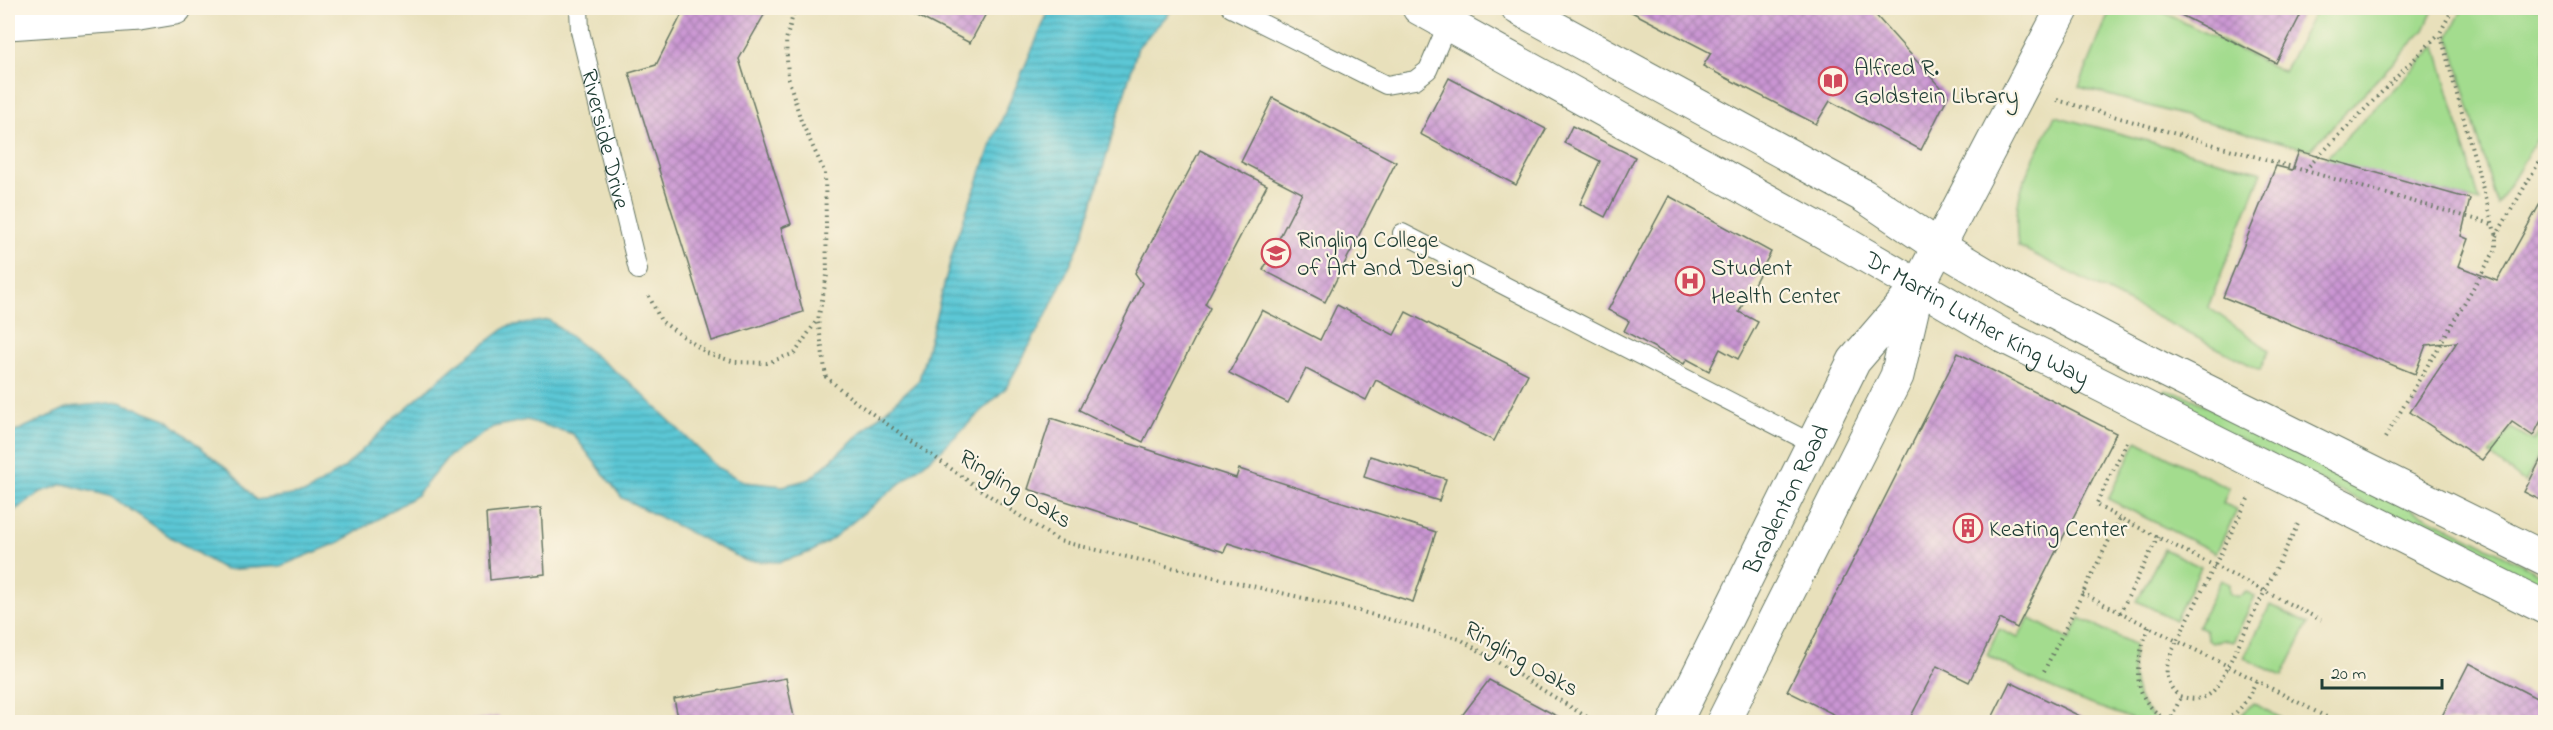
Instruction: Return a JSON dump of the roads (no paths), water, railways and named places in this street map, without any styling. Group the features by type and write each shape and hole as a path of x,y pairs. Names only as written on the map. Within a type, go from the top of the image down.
{"street":[{"path":"8,23 139,14 175,8"},
{"name":"Dr Martin Luther King Way","path":"1419,8 1851,247 1917,288 2005,337 2546,608"},
{"name":"Dr Martin Luther King Way","path":"1518,8 1864,196 1938,246 2015,292 2164,370 2546,559"},
{"name":"Bradenton Road","path":"1723,723 1896,376 1917,288 2063,8"},
{"name":"Bradenton Road","path":"1675,723 1854,361 1917,288"}],"lane":[{"name":"Riverside Drive","path":"579,8 580,31 638,270"},
{"path":"1231,8 1386,85 1415,80 1428,70 1448,23"},
{"path":"1402,233 1813,444"}],"water":[{"path":"1050,8 1174,8 1138,47 1083,237 1047,314 1006,388 941,450 832,539 811,552 780,562 746,561 622,498 573,434 527,420 493,427 448,457 417,495 340,542 281,566 225,570 172,538 112,497 64,484 41,492 8,515 8,435 69,407 120,402 166,419 233,474 256,500 306,493 345,467 398,415 456,365 508,326 549,320 633,385 718,468 745,482 783,486 810,479 919,380 956,239 995,135"}],"place":[{"name":"Alfred R. Goldstein Library","path":"1833,81"},
{"name":"Ringling College of Art and Design","path":"1276,253"},
{"name":"Student Health Center","path":"1690,281"},
{"name":"Keating Center","path":"1968,528"}]}
